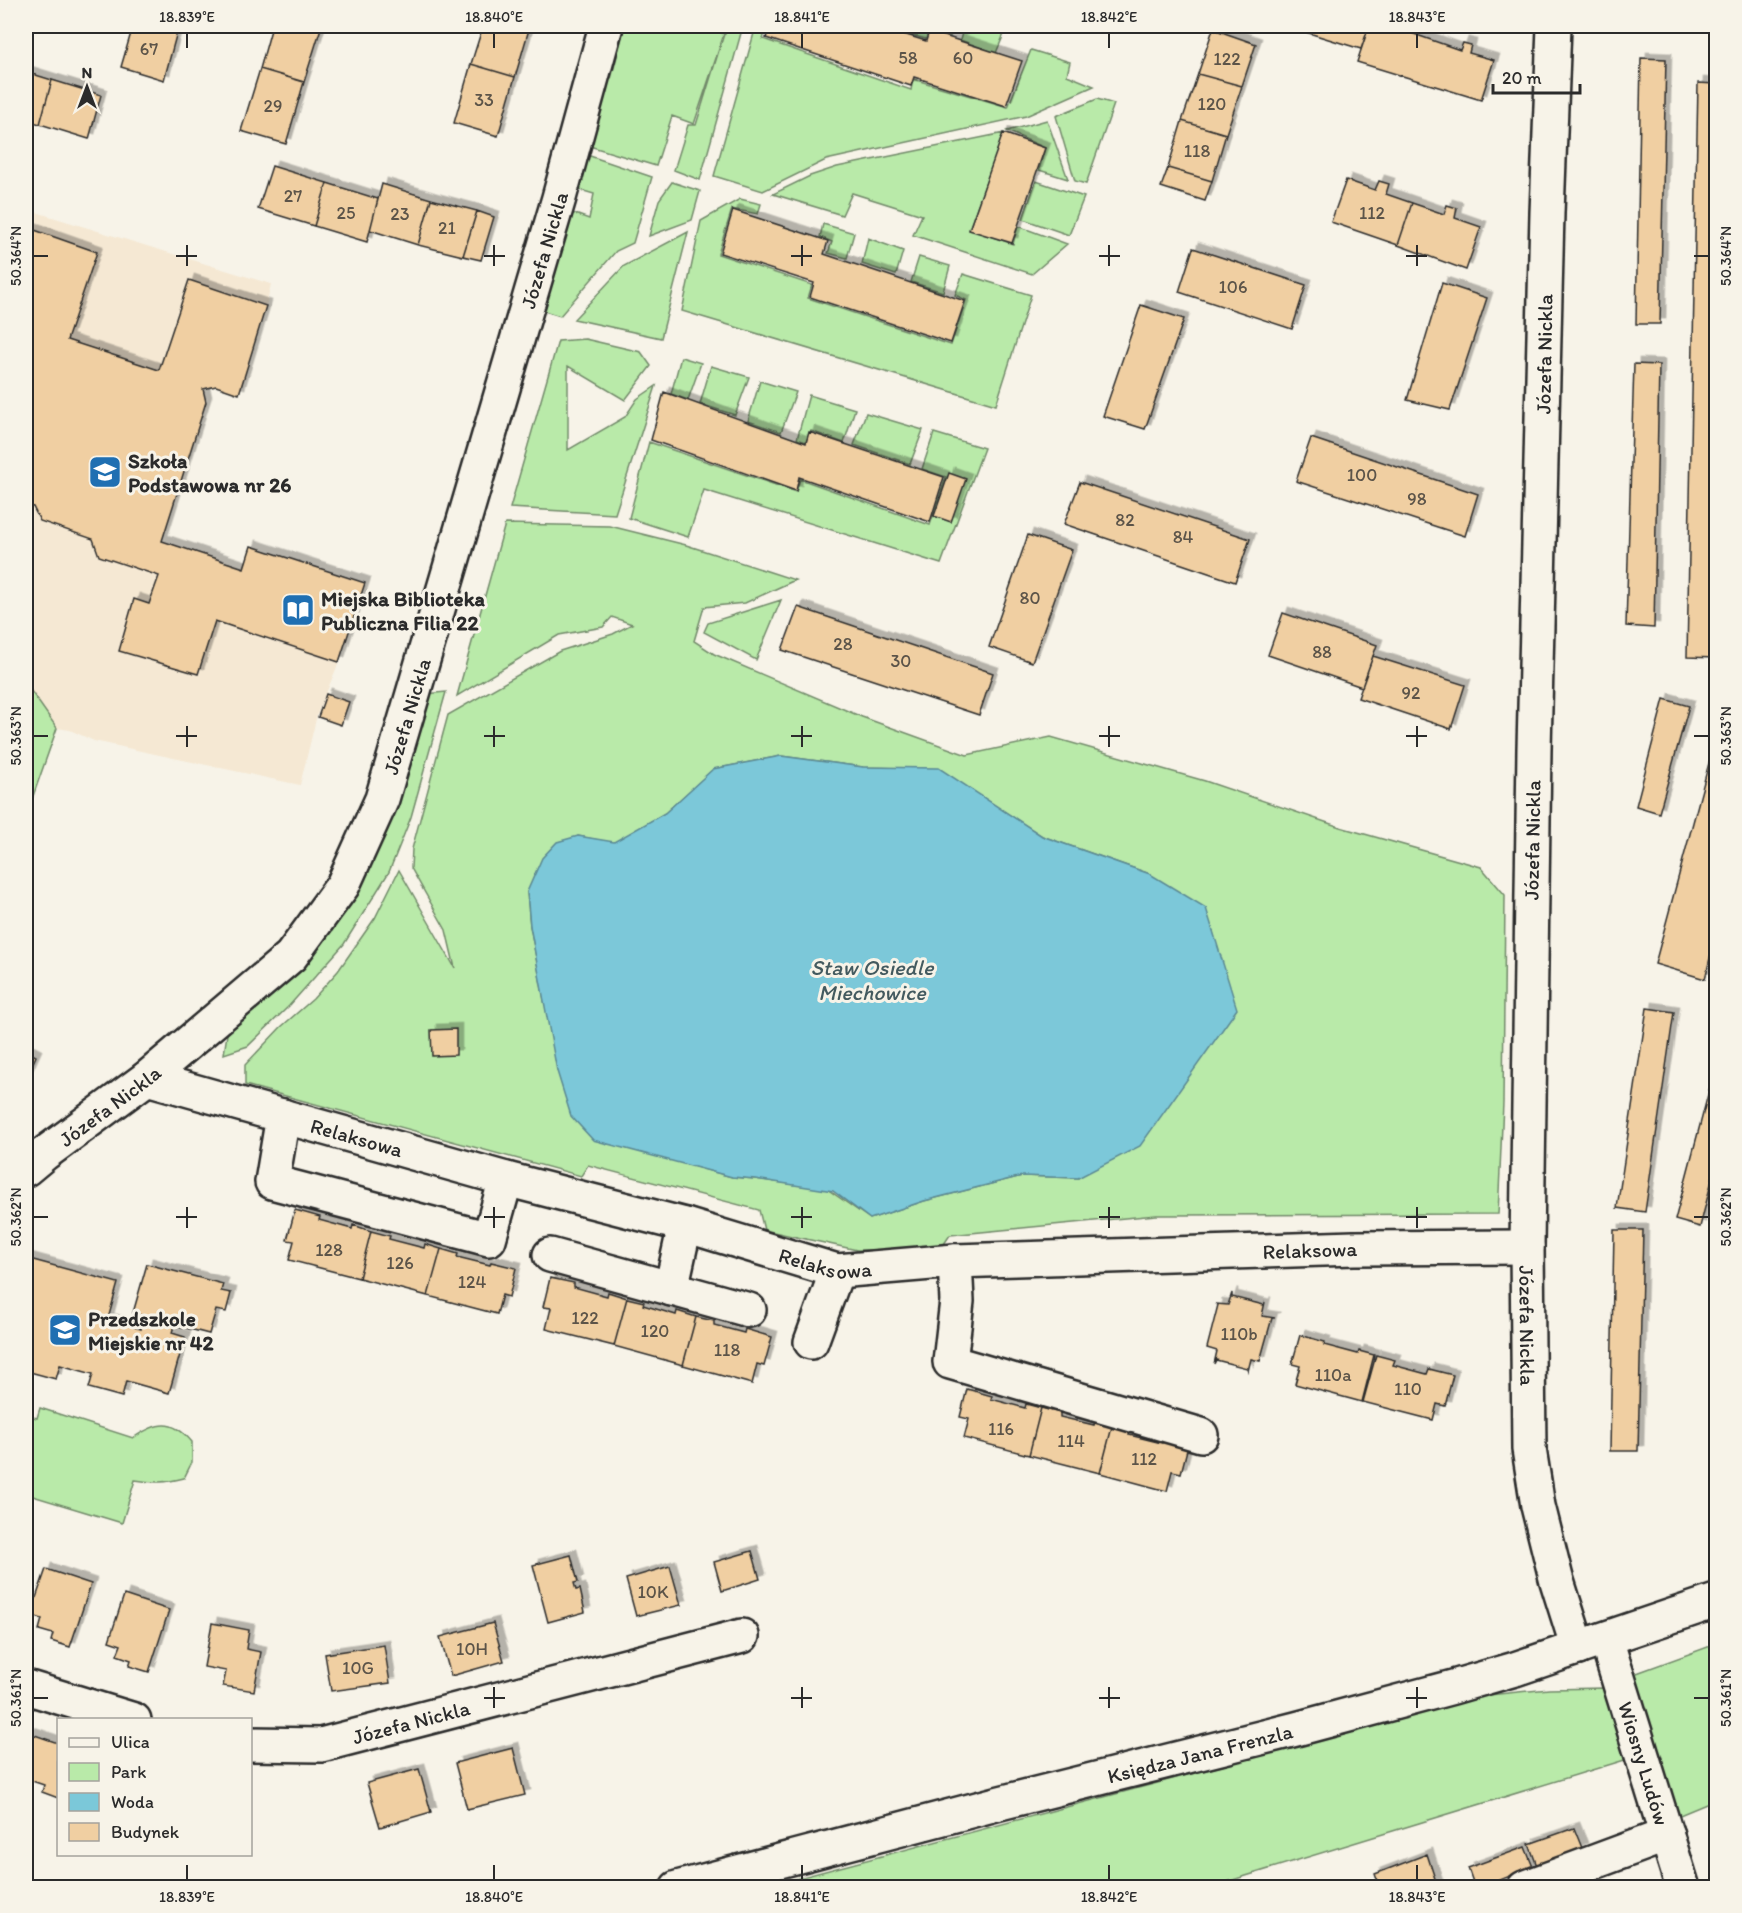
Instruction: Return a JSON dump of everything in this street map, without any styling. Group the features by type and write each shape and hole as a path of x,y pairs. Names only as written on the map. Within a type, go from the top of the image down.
{"street":[{"name":"Józefa Nickla","path":"26,1169 147,1078 291,956 343,885 382,799 552,221 606,26"},
{"name":"Józefa Nickla","path":"1554,26 1547,202 1534,738 1527,1247 1529,1449 1538,1506 1556,1578 1592,1644"},
{"name":"Relaksowa","path":"147,1078 506,1179 684,1225 837,1271 956,1261 1354,1248 1527,1247"},
{"path":"283,1116 272,1182 489,1239 506,1179"},
{"path":"671,1289 684,1225"},
{"path":"549,1254 749,1310"},
{"path":"956,1261 957,1301 950,1362 1200,1435"},
{"path":"811,1342 837,1271"},
{"name":"Księdza Jana Frenzla","path":"677,1887 1453,1687 1592,1644 1716,1601"},
{"name":"Józefa Nickla","path":"252,1744 321,1745 742,1636"},
{"name":"Wiosny Ludów","path":"1592,1644 1667,1835 1683,1887"},
{"path":"26,1687 131,1718"},
{"path":"1524,1887 1667,1835"}],"shaded area":[{"name":"Szkoła Podstawowa nr 26","path":"26,209 271,284 239,394 216,386 203,389 206,402 162,541 243,567 251,546 365,583 339,662 317,715 300,785 94,741 70,730 57,728 26,684"}],"green space":[{"path":"625,26 701,26 725,34 728,26 743,26 700,180 674,170 688,125 696,125 724,34 694,124 672,116 656,166 586,145 601,76 611,79"},
{"path":"756,26 767,26 763,39 911,90 913,79 1008,107 1031,50 1070,62 1067,75 1094,86 1026,116 826,160 763,191 714,176"},
{"path":"914,26 953,26 950,36 930,29 926,39 911,35"},
{"path":"964,26 976,26 1004,34 996,53 960,40"},
{"path":"1097,99 1114,104 1086,184 1075,181 1056,116"},
{"path":"1047,120 1068,179 1039,170 1045,148 1007,131"},
{"path":"1004,133 969,229 1013,244 1018,226 1067,244 1032,274 913,235 922,215 852,193 842,215 773,194 810,176 837,167"},
{"path":"584,154 652,177 633,243 616,251 560,316 541,310 567,211 589,219 594,194 577,189"},
{"path":"1036,181 1084,197 1069,235 1023,219"},
{"path":"672,182 700,191 692,220 649,236 659,200"},
{"path":"740,199 761,204 758,214 732,209 718,254 812,285 808,298 951,345 966,300 955,295 963,274 1031,295 996,405 682,311 701,221"},
{"path":"823,224 854,233 847,258 828,253 832,242 820,237"},
{"path":"688,232 661,338 574,319 624,266"},
{"path":"868,238 903,251 896,275 862,264"},
{"path":"919,257 950,266 943,292 911,282"},
{"path":"585,339 641,352 651,366 625,400 568,366 568,450 625,417 637,399 656,386 615,514 510,508 558,341"},
{"path":"681,357 701,363 688,400 671,394"},
{"path":"711,366 749,377 735,415 700,404"},
{"path":"760,381 796,392 781,432 748,421"},
{"path":"809,395 855,409 844,443 811,431 806,442 797,439"},
{"path":"866,413 923,430 910,464 854,445"},
{"path":"934,433 984,448 941,564 704,490 688,537 629,518 649,442 796,492 800,479 930,525 946,477 922,469"},
{"path":"505,524 610,526 686,545 795,580 745,603 704,607 694,641 714,654 862,717 967,755 1051,737 1205,781 1340,827 1481,867 1505,895 1503,1103 1498,1214 1156,1215 950,1235 940,1250 857,1250 764,1230 759,1210 588,1165 581,1176 245,1085 245,1065 281,1027 313,999 338,971 375,918 399,870 455,968 446,930 411,868 412,849 448,715 560,651 613,634 632,624 612,617 603,627 559,635 457,696","holes":["781,756 863,767 939,769 1042,836 1150,874 1078,1178 1022,1176 924,1201 870,1219 827,1189 732,1177 682,1163 545,1005 530,926 527,892 578,836 614,843 665,813 714,769"]},
{"path":"781,600 756,660 704,632 708,623"},
{"path":"26,684 57,728 26,816"},
{"path":"446,692 411,817 389,872 344,944 289,1006 248,1046 224,1054 228,1028 289,971 425,694"},
{"path":"40,1408 133,1438 150,1428 171,1426 185,1434 192,1442 192,1462 184,1478 160,1482 135,1480 122,1523 26,1494 26,1415 37,1418"},
{"path":"1716,1644 1716,1800 1675,1817 1643,1716 1634,1674"},
{"path":"1605,1688 1628,1759 1210,1887 761,1888 1335,1736 1469,1697 1549,1689"}],"water":[{"name":"Staw Osiedle Miechowice","path":"781,756 863,767 939,768 1042,836 1150,874 1206,908 1237,1009 1140,1146 1078,1178 1022,1176 924,1201 870,1219 833,1191 732,1177 593,1140 571,1116 557,1071 530,926 527,892 542,858 557,842 578,836 614,842 665,813 713,769"}],"building":[{"path":"133,26 156,26 177,32 164,80 121,67"},
{"path":"156,26 179,26 177,32"},
{"path":"272,26 321,28 304,82 260,69"},
{"path":"483,26 530,26 515,77 471,64"},
{"path":"770,26 877,26 926,41 929,31 1022,61 1006,106 914,77 911,86 766,38"},
{"path":"1286,26 1369,26 1361,49"},
{"path":"1369,26 1387,26 1401,30 1403,26 1412,27 1411,33 1460,50 1463,43 1471,45 1469,53 1494,60 1481,100 1357,62"},
{"path":"1213,29 1256,44 1242,86 1198,74"},
{"path":"1641,58 1666,59 1660,324 1636,324"},
{"path":"471,64 515,77 498,136 454,123"},
{"path":"260,69 304,82 286,144 241,131"},
{"path":"26,72 52,80 40,124 26,120"},
{"path":"1198,74 1242,86 1226,134 1182,121"},
{"path":"52,80 101,95 89,139 40,124"},
{"path":"1698,83 1716,84 1716,658 1687,657"},
{"path":"1182,121 1226,134 1212,181 1168,168"},
{"path":"1003,133 1045,148 1012,243 969,230"},
{"path":"272,166 327,183 314,226 258,209"},
{"path":"1168,168 1212,181 1205,201 1161,187"},
{"path":"1346,180 1375,190 1379,181 1389,184 1386,194 1412,203 1398,245 1331,222"},
{"path":"327,183 378,199 367,242 314,226"},
{"path":"382,184 431,199 418,245 370,230"},
{"path":"431,199 477,211 463,256 418,245"},
{"path":"1412,203 1444,214 1447,205 1457,208 1455,218 1481,227 1466,270 1398,245"},
{"path":"733,210 828,241 824,254 965,301 951,343 810,297 814,283 720,253"},
{"path":"477,211 494,217 481,260 463,256"},
{"path":"26,227 97,252 67,340 159,370 189,280 266,306 239,394 216,386 203,389 206,402 162,541 244,568 251,546 365,583 339,662 215,621 198,674 119,651 134,599 149,604 159,576 99,556 93,539 40,521 33,507 26,505"},
{"path":"1193,248 1306,285 1292,329 1179,292"},
{"path":"1442,283 1487,298 1450,410 1407,400"},
{"path":"1141,305 1184,319 1145,429 1103,416"},
{"path":"1634,364 1659,365 1654,628 1626,626"},
{"path":"664,392 806,443 809,432 944,477 930,522 799,477 796,491 651,440"},
{"path":"1311,438 1478,494 1465,536 1296,481"},
{"path":"949,473 966,479 951,522 934,516"},
{"path":"1080,482 1250,539 1235,582 1064,524"},
{"path":"1028,535 1072,550 1032,662 989,647"},
{"path":"798,607 993,673 979,715 782,650"},
{"path":"1283,613 1377,645 1362,687 1268,655"},
{"path":"1373,656 1465,685 1451,729 1358,698"},
{"path":"326,694 349,702 341,725 318,717"},
{"path":"1664,699 1689,706 1659,813 1636,806"},
{"path":"1716,737 1716,933 1705,979 1655,964"},
{"path":"1647,1008 1674,1012 1645,1212 1617,1208"},
{"path":"456,1029 456,1055 432,1056 431,1030"},
{"path":"26,1051 36,1056 27,1076 26,1076"},
{"path":"1716,1064 1716,1164 1700,1227 1675,1220"},
{"path":"295,1210 320,1217 319,1220 352,1229 353,1225 371,1231 359,1278 289,1260 294,1241 287,1240"},
{"path":"1614,1230 1643,1230 1638,1451 1610,1451"},
{"path":"371,1231 390,1236 389,1239 424,1248 425,1244 441,1249 428,1296 359,1278"},
{"path":"441,1249 458,1254 457,1257 490,1265 491,1262 516,1268 509,1297 502,1295 497,1314 428,1296"},
{"path":"26,1258 118,1283 108,1319 141,1329 144,1316 133,1313 147,1264 223,1284 221,1291 231,1293 226,1312 216,1310 209,1334 174,1325 172,1333 185,1337 169,1393 126,1381 122,1397 89,1388 93,1374 60,1365 56,1379 26,1371"},
{"path":"550,1278 574,1283 574,1287 607,1296 608,1292 627,1298 614,1346 546,1329 551,1308 543,1307"},
{"path":"1232,1293 1232,1297 1264,1305 1265,1302 1262,1316 1275,1318 1272,1318 1260,1361 1251,1359 1248,1371 1247,1368 1216,1360 1214,1364 1217,1351 1207,1348 1218,1305 1216,1304 1228,1305"},
{"path":"627,1298 676,1315 677,1311 696,1317 683,1365 614,1346"},
{"path":"696,1317 714,1321 714,1325 744,1333 745,1329 772,1337 764,1366 757,1364 752,1384 683,1365"},
{"path":"1300,1335 1325,1342 1324,1345 1358,1354 1359,1351 1374,1355 1362,1402 1295,1384 1300,1366 1292,1364"},
{"path":"1376,1355 1395,1360 1393,1365 1427,1374 1429,1369 1453,1375 1445,1406 1437,1404 1433,1420 1363,1402"},
{"path":"967,1389 992,1396 991,1399 1025,1408 1026,1404 1041,1408 1029,1455 964,1438 969,1419 960,1417"},
{"path":"1041,1408 1060,1413 1060,1417 1112,1427 1100,1473 1029,1455"},
{"path":"1112,1427 1130,1431 1129,1435 1162,1443 1163,1440 1188,1446 1181,1473 1172,1471 1167,1491 1100,1473"},
{"path":"752,1551 760,1579 722,1591 714,1562"},
{"path":"571,1555 578,1582 574,1583 576,1590 580,1589 585,1612 548,1622 533,1565"},
{"path":"670,1566 681,1605 636,1616 626,1579"},
{"path":"46,1569 91,1584 70,1647 51,1641 53,1634 39,1630 42,1619 30,1615"},
{"path":"124,1595 169,1610 149,1672 129,1666 131,1660 117,1655 121,1645 109,1641"},
{"path":"212,1623 249,1630 246,1649 261,1652 254,1691 223,1686 226,1671 204,1667"},
{"path":"493,1623 504,1661 451,1676 440,1637"},
{"path":"384,1645 390,1683 331,1691 325,1654"},
{"path":"26,1732 57,1743 57,1798 42,1792 44,1785 26,1779"},
{"path":"513,1748 525,1795 467,1809 455,1763"},
{"path":"419,1769 431,1812 380,1827 367,1783"},
{"path":"1574,1828 1582,1848 1537,1866 1529,1844"},
{"path":"1525,1847 1533,1867 1475,1888 1468,1868"},
{"path":"1427,1854 1438,1888 1380,1888 1375,1874"}],"place":[{"name":"Szkoła Podstawowa nr 26","path":"105,472"},
{"name":"Miejska Biblioteka Publiczna Filia 22","path":"298,610"},
{"name":"Przedszkole Miejskie nr 42","path":"65,1330"}]}
